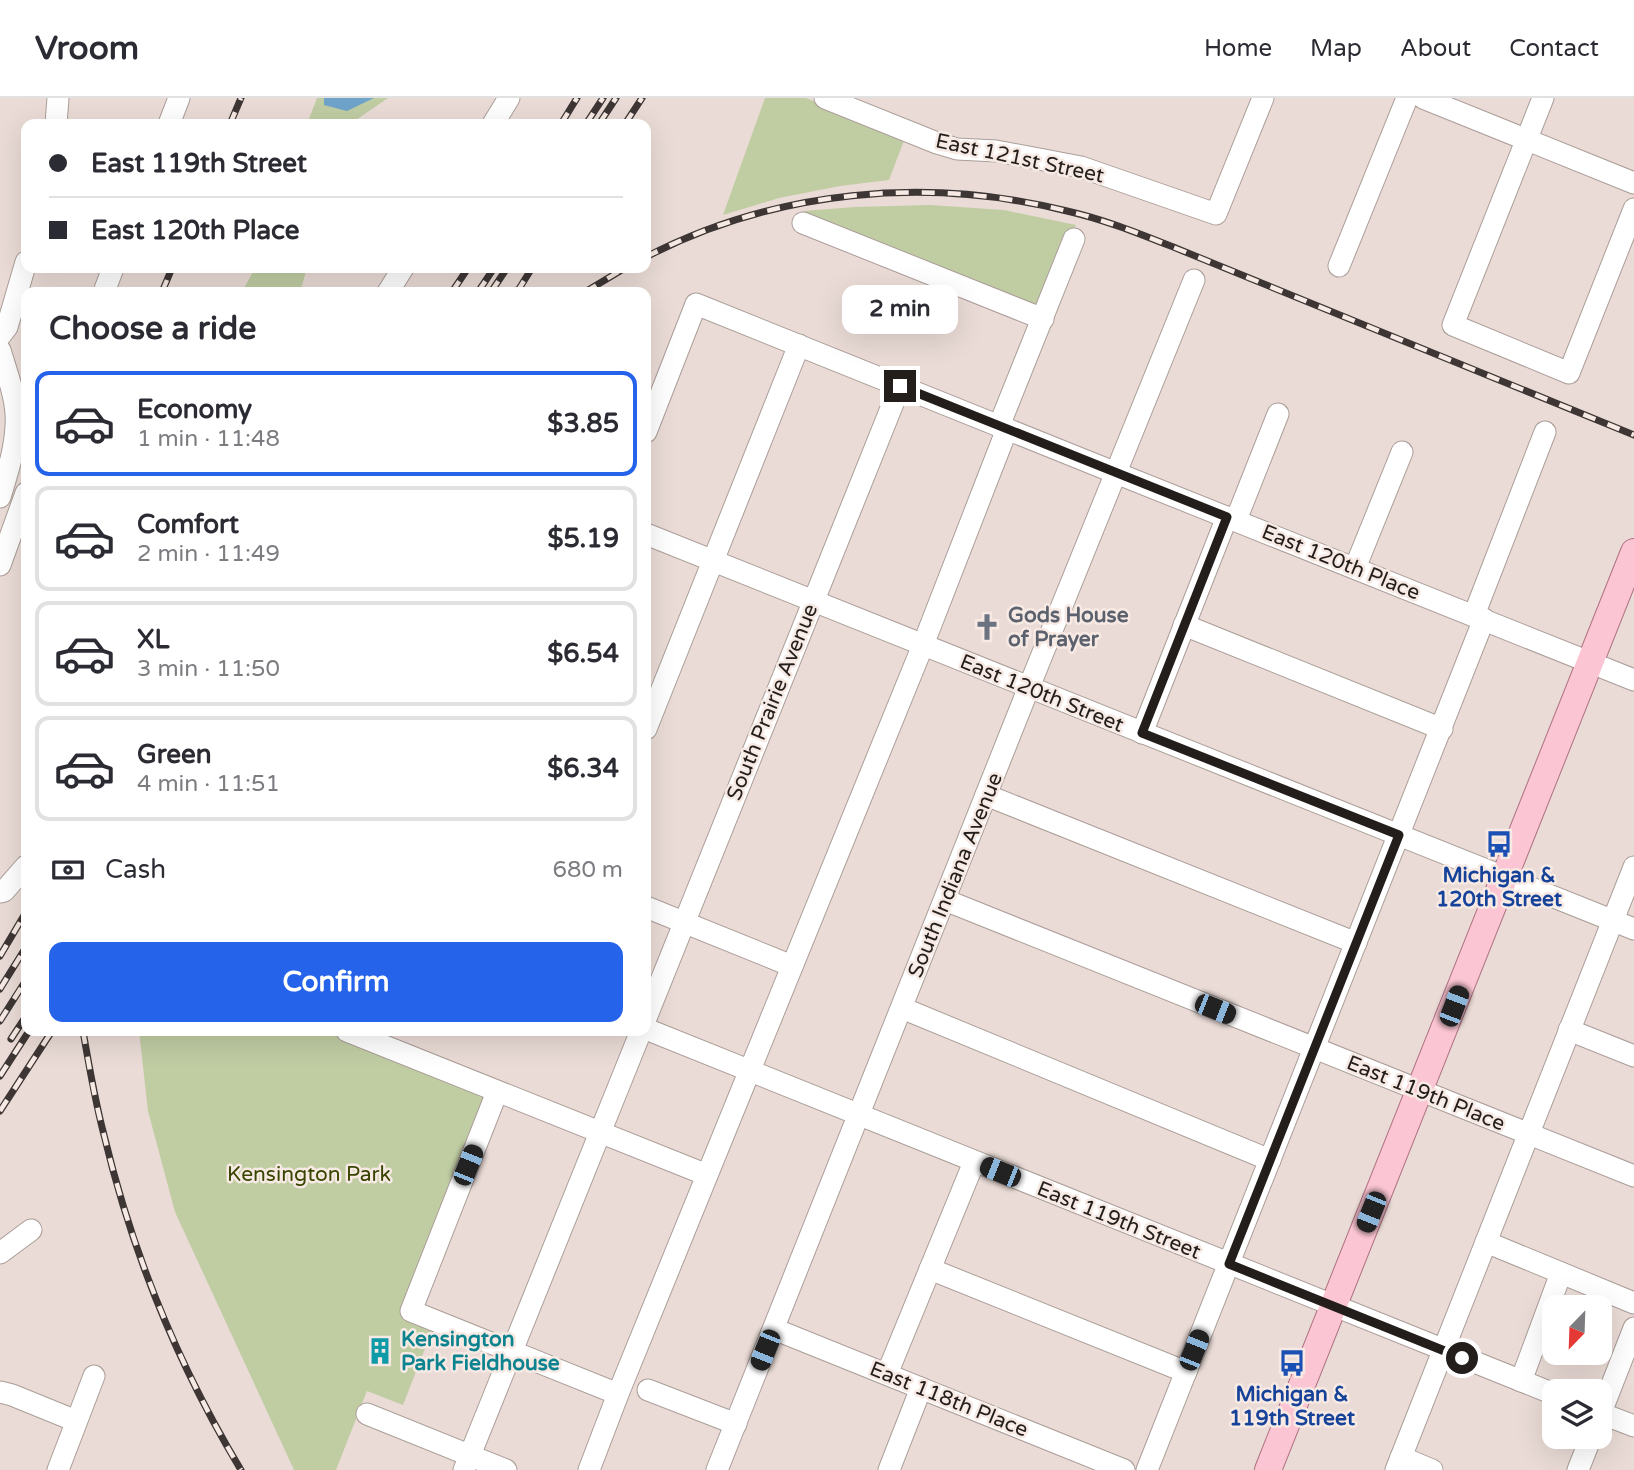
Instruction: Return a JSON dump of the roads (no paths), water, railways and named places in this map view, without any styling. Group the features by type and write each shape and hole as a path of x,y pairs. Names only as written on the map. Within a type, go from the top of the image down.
{"main road":[{"path":"1268,1470 1634,552"}],"street":[{"path":"56,119 58,98"},
{"path":"171,119 179,98"},
{"path":"496,119 509,98"},
{"name":"East 121st Street","path":"825,98 957,149 996,150 1081,167 1216,214 1263,98"},
{"path":"1339,266 1407,98"},
{"path":"1423,98 1634,183"},
{"path":"1544,98 1453,325 1569,373 1634,209"},
{"path":"803,223 1043,319"},
{"path":"589,1470 923,645 1074,239"},
{"path":"0,336 7,327 23,273"},
{"name":"South Indiana Avenue","path":"717,1470 1028,687 1194,280"},
{"name":"East 120th Place","path":"651,419 696,304 1634,680"},
{"path":"651,716 799,345"},
{"path":"0,350 14,398 16,425 10,464 0,496"},
{"name":"South Prairie Avenue","path":"651,1006 900,386"},
{"path":"1142,733 1184,625 1278,414"},
{"path":"1147,1470 1442,729 1545,432"},
{"path":"1355,568 1402,453"},
{"path":"0,565 21,507"},
{"name":"East 120th Street","path":"651,536 1634,929"},
{"path":"1184,625 1442,729"},
{"path":"986,796 1356,943"},
{"path":"1432,1470 1398,1463 1634,867"},
{"path":"0,892 21,872"},
{"name":"East 119th Place","path":"945,900 1634,1176"},
{"path":"651,909 792,966"},
{"path":"902,1008 1270,1160"},
{"path":"1569,1030 1634,1056"},
{"name":"East 119th Street","path":"651,1031 1542,1389"},
{"path":"359,1036 707,1175"},
{"path":"467,1463 639,1036"},
{"path":"497,1092 411,1311 618,1394"},
{"path":"887,1374 975,1162"},
{"path":"0,1253 31,1230"},
{"path":"1486,1242 1634,1303"},
{"path":"930,1269 1186,1372"},
{"path":"1521,1381 1561,1273"},
{"path":"1612,1384 1634,1328"},
{"name":"East 118th Place","path":"774,1329 1124,1470"},
{"path":"58,1470 94,1376"},
{"path":"889,1470 921,1388"},
{"path":"648,1390 736,1424"},
{"path":"0,1392 76,1421"},
{"path":"367,1414 467,1463 506,1470"},
{"path":"1612,1418 1634,1426"},
{"path":"1578,1470 1586,1449"}],"water":[{"path":"324,98 374,98 347,111 324,105"}],"railway":[{"path":"232,119 241,98"},
{"path":"564,119 577,98"},
{"path":"589,119 603,98"},
{"path":"602,119 616,98"},
{"path":"628,119 642,98"},
{"path":"651,255 695,234 746,217 799,204 852,196 960,194 1014,200 1082,215 1140,234 1634,435"},
{"path":"164,287 170,273"},
{"path":"455,287 465,273"},
{"path":"481,287 491,273"},
{"path":"494,287 504,273"},
{"path":"520,287 529,273"},
{"path":"593,287 617,273"},
{"path":"0,956 21,920"},
{"path":"0,989 21,955"},
{"path":"0,1021 21,988"},
{"path":"11,1039 21,1024"},
{"path":"0,1076 26,1036"},
{"path":"0,1111 49,1036"},
{"path":"84,1036 115,1179 143,1265 197,1391 241,1470"}],"place":[{"name":"Gods House of Prayer","path":"987,627"},
{"name":"Michigan & 120th Street","path":"1499,844"},
{"name":"Kensington Park Fieldhouse","path":"380,1351"},
{"name":"Michigan & 119th Street","path":"1292,1363"}],"park label":[{"name":"Kensington Park","path":"309,1174"}]}
